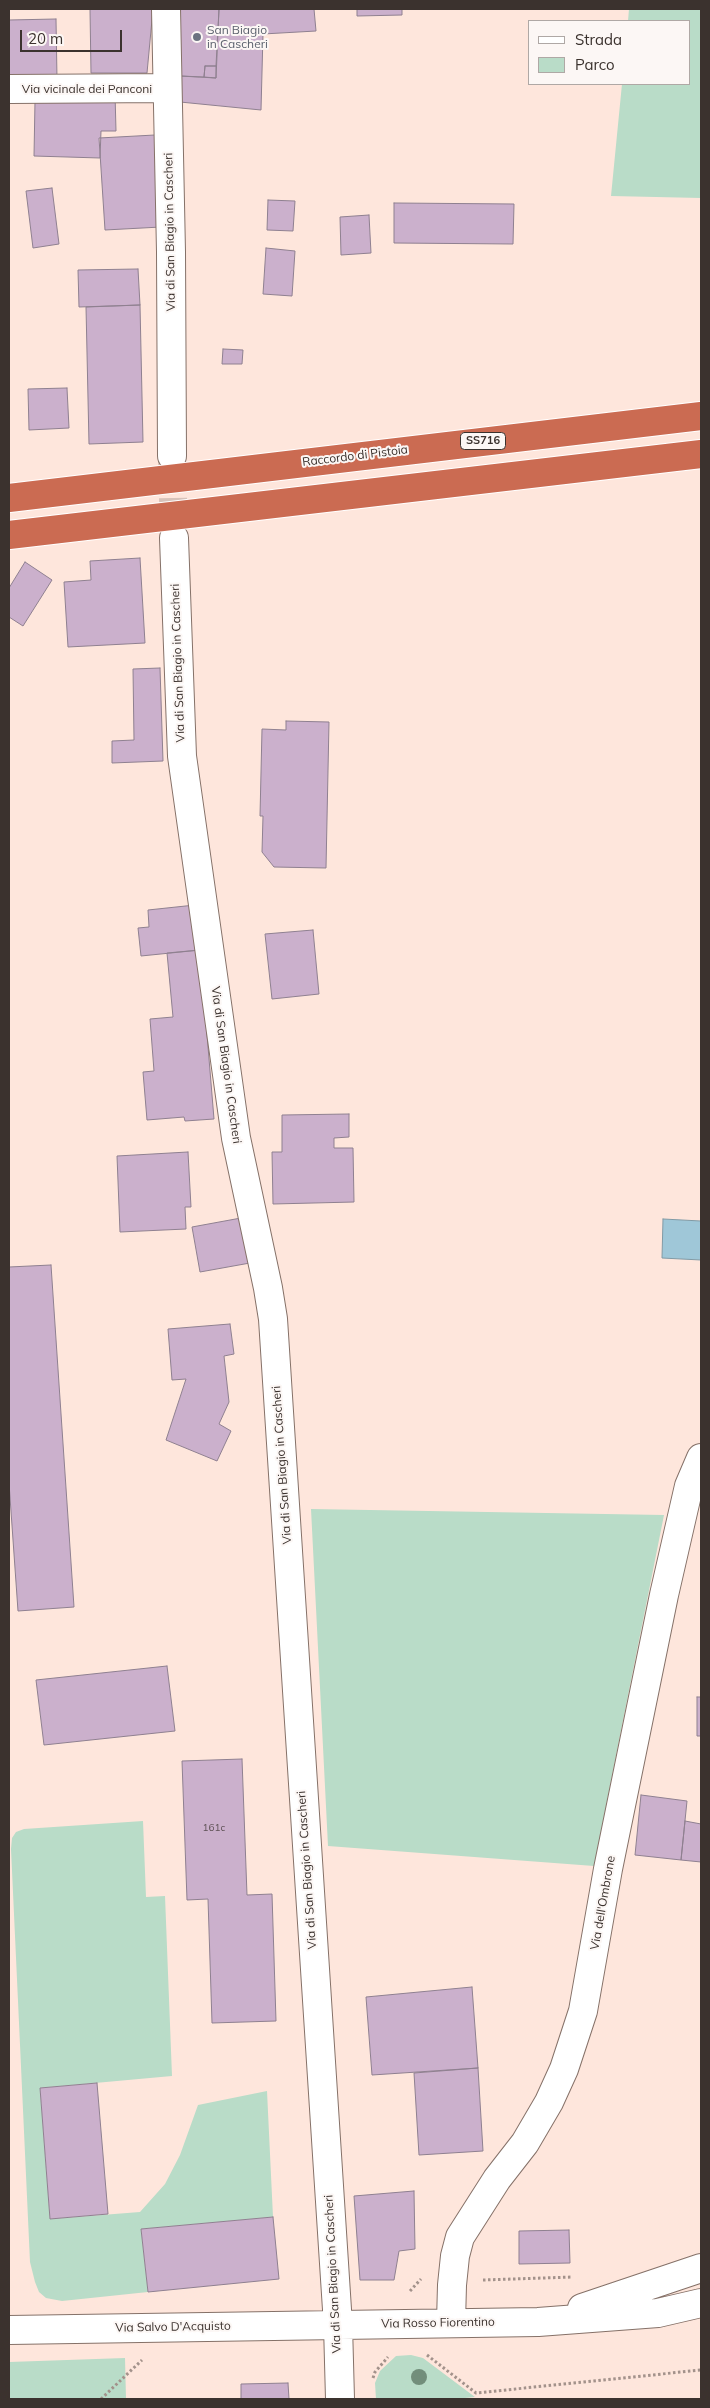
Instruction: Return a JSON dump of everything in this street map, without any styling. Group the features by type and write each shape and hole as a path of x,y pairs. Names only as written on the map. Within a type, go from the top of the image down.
{"highway":[{"name":"Raccordo di Pistoia","path":"9,498 701,416"},
{"path":"9,535 701,454"}],"street":[{"name":"Via di San Biagio in Cascheri","path":"166,9 166,88 171,252 172,456"},
{"name":"Via vicinale dei Panconi","path":"9,89 166,88"},
{"name":"Via di San Biagio in Cascheri","path":"174,538 182,756 236,1138 268,1288 272,1318 338,2325 340,2399"},
{"name":"Via dell'Ombrone","path":"451,2322 455,2256 460,2237 497,2179 525,2143 549,2102 564,2069 583,2011 608,1869 664,1595 689,1486 701,1458"},
{"name":"Via Rosso Fiorentino","path":"538,2322 701,2268"},
{"name":"Via Rosso Fiorentino","path":"338,2325 538,2322 658,2313 701,2303"},
{"name":"Via Salvo D'Acquisto","path":"9,2330 338,2325"}],"path":[{"path":"420,2353 426,2354 476,2393 701,2370"},
{"path":"371,2384 375,2372 384,2360 394,2354"},
{"path":"101,2399 125,2376"}],"green space":[{"path":"629,9 701,9 701,198 611,196 622,85 690,85 690,20 628,20"},
{"path":"311,1509 664,1515 594,1866 328,1846"},
{"path":"143,1821 146,1897 165,1896 172,2076 40,2088 50,2219 140,2212 165,2184 180,2155 198,2105 267,2091 273,2217 141,2229 148,2292 62,2301 46,2298 39,2292 30,2262 12,1838 16,1832 24,1829"},
{"path":"411,2355 423,2358 475,2397 455,2399 376,2399 375,2383 380,2371 396,2356"},
{"path":"125,2358 126,2399 9,2399 9,2362"}],"water":[{"path":"663,1219 701,1221 701,1260 662,1258"}],"building":[{"path":"90,9 153,9 147,73 91,73"},
{"name":"San Biagio in Cascheri","path":"177,9 219,9 216,66 205,66 204,77 180,76"},
{"path":"219,9 314,9 316,31 263,34 261,110 180,102 180,76 216,78"},
{"path":"357,9 402,9 402,15 357,16"},
{"path":"56,19 57,79 9,80 9,20"},
{"path":"205,66 216,66 216,78 204,77"},
{"path":"115,93 116,131 101,131 100,158 34,156 35,101"},
{"path":"155,135 161,227 105,230 99,138"},
{"path":"52,188 59,244 33,248 26,191"},
{"path":"268,200 295,201 293,231 267,230"},
{"path":"394,203 514,204 513,244 394,243"},
{"path":"369,215 371,253 341,255 340,217"},
{"path":"266,248 295,251 292,296 263,294"},
{"path":"138,269 140,305 79,307 78,270"},
{"path":"140,305 143,442 89,444 86,307"},
{"path":"223,349 243,350 242,364 222,364"},
{"path":"67,388 69,428 29,430 28,389"},
{"path":"140,558 145,643 68,647 64,582 91,580 90,561"},
{"path":"25,562 52,580 23,626 9,617 9,588"},
{"path":"160,668 163,761 112,763 112,741 134,740 133,669"},
{"path":"286,721 329,722 326,868 274,867 262,852 263,816 260,816 262,729 286,730"},
{"path":"195,905 200,950 141,956 138,928 149,927 148,910"},
{"path":"313,930 319,994 272,999 265,934"},
{"path":"200,950 214,1119 185,1121 184,1117 147,1120 143,1072 154,1071 150,1019 173,1017 167,953"},
{"path":"349,1114 349,1137 334,1138 334,1148 353,1148 354,1202 273,1204 272,1152 282,1152 282,1115"},
{"path":"188,1152 191,1207 185,1207 186,1229 120,1232 117,1156"},
{"path":"241,1218 250,1263 200,1272 192,1227"},
{"path":"51,1265 74,1607 18,1611 9,1483 9,1267"},
{"path":"230,1324 234,1354 224,1356 229,1402 219,1424 231,1431 217,1461 166,1440 186,1379 172,1380 168,1329"},
{"path":"167,1666 175,1731 44,1745 36,1680"},
{"path":"697,1697 701,1697 701,1736 697,1736"},
{"path":"242,1759 247,1895 272,1894 276,2021 212,2023 208,1899 187,1900 182,1761"},
{"path":"641,1795 687,1801 681,1860 635,1855"},
{"path":"685,1821 701,1824 701,1862 681,1860"},
{"path":"472,1987 478,2068 372,2075 366,1997"},
{"path":"478,2068 483,2151 419,2155 414,2073"},
{"path":"97,2083 108,2214 50,2219 40,2088"},
{"path":"414,2191 415,2249 399,2251 394,2280 360,2280 354,2196"},
{"path":"273,2217 279,2279 148,2292 141,2229"},
{"path":"569,2230 570,2263 519,2264 519,2231"},
{"path":"288,2383 289,2399 241,2399 241,2384"}],"tunnel":[{"path":"172,456 174,538"}],"place":[{"name":"San Biagio in Cascheri","path":"197,37"}]}
